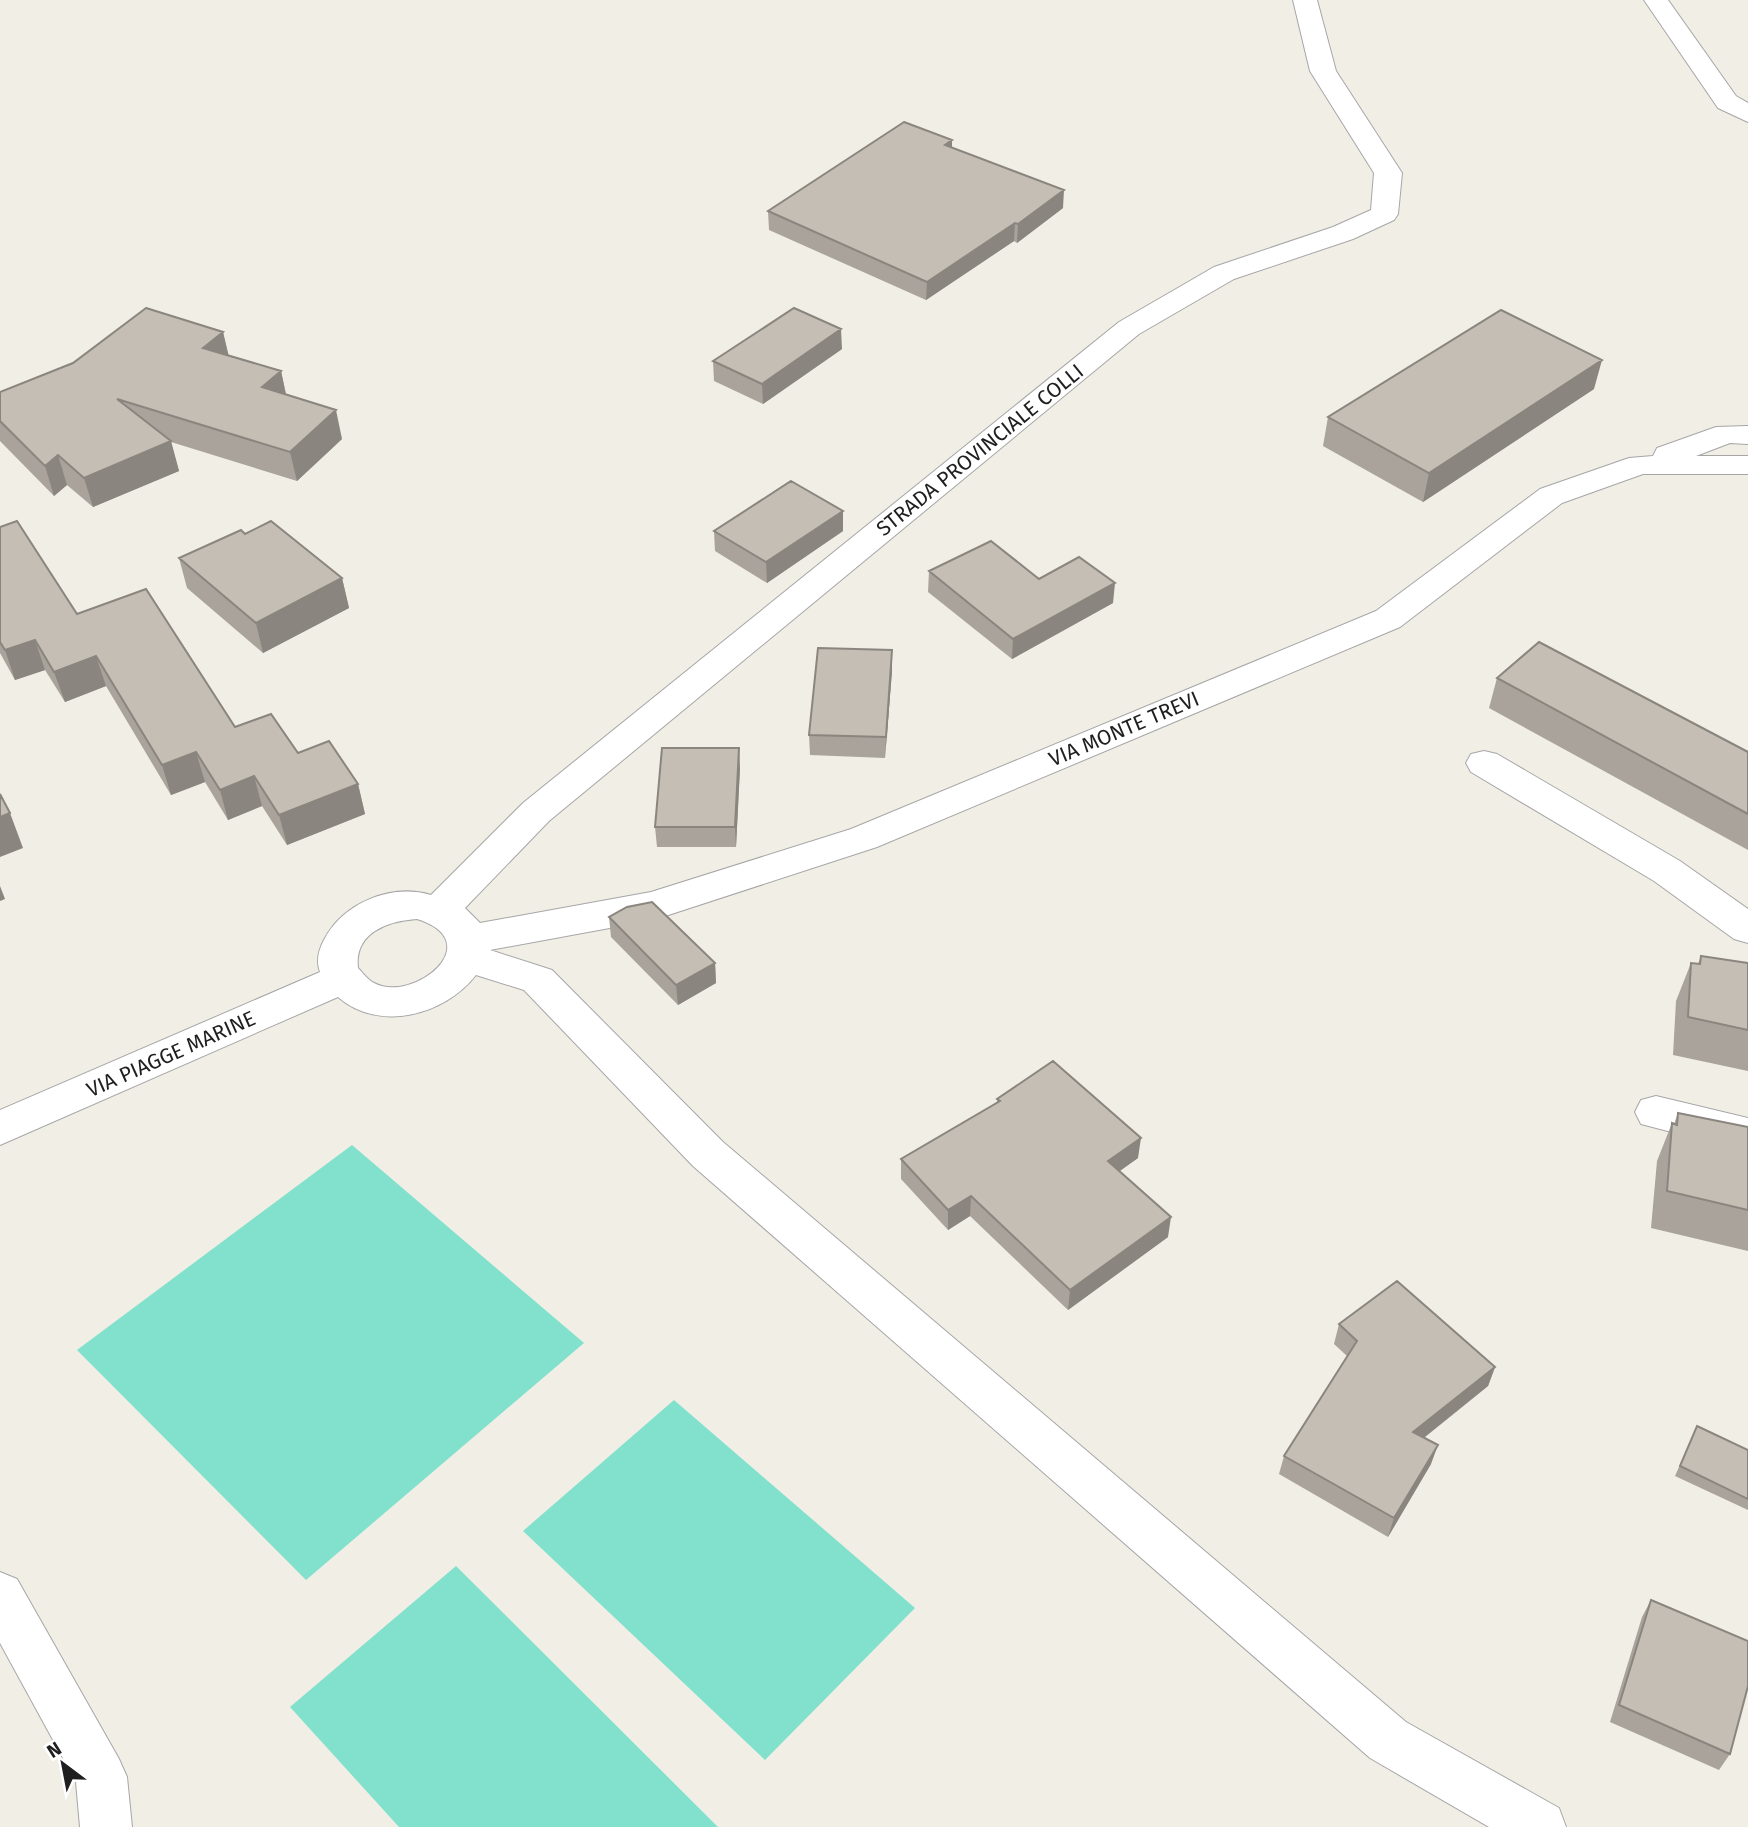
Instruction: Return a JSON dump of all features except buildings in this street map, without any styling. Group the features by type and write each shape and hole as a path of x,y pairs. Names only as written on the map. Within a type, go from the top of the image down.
{"street":[{"name":"STRADA PROVINCIALE COLLI","path":"441,909 536,812 1129,328 1224,273 1343,233 1384,214 1388,173 1323,71 1305,0"},
{"path":"1656,0 1727,102 1748,114"},
{"path":"1550,496 1741,434"},
{"name":"VIA MONTE TREVI","path":"467,949 653,906 864,838 1388,619 1550,496 1640,465 1748,465"},
{"path":"1484,763 1667,872 1748,929"},
{"path":"417,905 441,909 460,923 467,949 456,977 439,990 414,1000 388,1003 366,998 342,979 336,958 339,944 351,928 371,914 393,907 417,905"},
{"path":"467,949 538,981 708,1154 1388,1740 1540,1827"},
{"name":"VIA PIAGGE MARINE","path":"0,1128 342,979"},
{"path":"1656,1112 1748,1135"},
{"path":"0,1595 101,1777 106,1827"}],"shaded area":[{"path":"352,1145 584,1343 306,1580 77,1350"},
{"path":"674,1400 915,1608 765,1760 523,1531"},
{"path":"456,1566 718,1827 399,1827 290,1707"}]}
